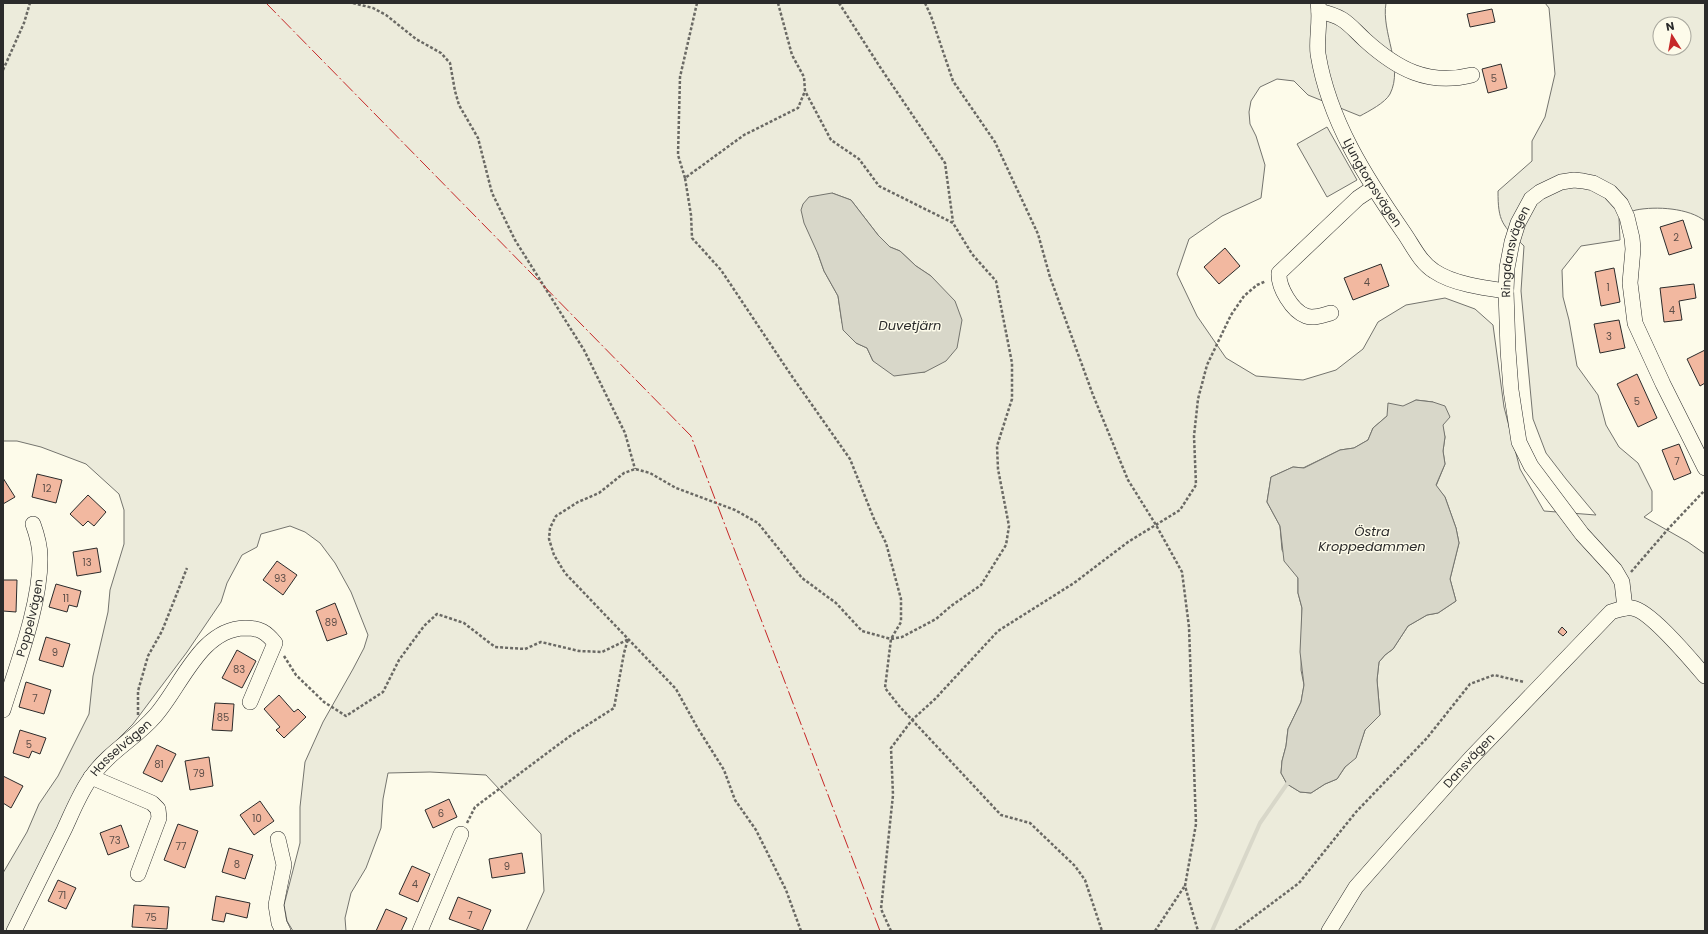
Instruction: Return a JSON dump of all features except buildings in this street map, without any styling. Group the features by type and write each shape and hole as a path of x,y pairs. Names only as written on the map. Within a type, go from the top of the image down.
{"street":[{"name":"Ljungtorpsvägen","path":"1472,75 1455,80 1446,80 1429,78 1414,73 1398,65 1378,51 1344,20 1319,7 1318,52 1325,86 1352,151 1373,188 1422,260 1433,271 1476,286 1506,291"},
{"name":"Ringdansvägen","path":"1625,608 1622,582 1615,570 1582,534 1531,466 1519,442 1510,382 1506,291 1507,268 1512,242 1518,223 1531,199 1553,185 1574,180 1593,183 1610,192 1621,204 1627,217 1632,238 1633,249 1630,283 1635,322 1656,371 1705,468"},
{"path":"1331,313 1311,317 1298,311 1284,294 1280,284 1279,273 1358,198 1373,188"},
{"name":"Poppelvägen","path":"3,710 30,620 40,578 39,541 33,524"},
{"path":"1625,608 1638,609 1650,617 1705,676"},
{"name":"Dansvägen","path":"1329,931 1356,887 1470,759 1601,621 1611,612 1625,608"},
{"name":"Hasselvägen","path":"14,931 91,777 112,754 134,737 156,716 194,660 210,643 224,633 241,628 261,629 276,643"},
{"path":"250,702 276,643"},
{"path":"91,777 152,803 158,809 159,818 138,874"},
{"path":"420,931 461,834"},
{"path":"278,839 284,865 276,905 279,923 283,931"}],"path":[{"path":"3,70 24,23 30,3"},
{"path":"353,3 373,8 386,15 416,39 441,53 450,63 459,105 478,138 492,193 515,240 584,350 625,433 635,469"},
{"path":"697,3 680,77 678,156 691,215 692,238 721,270 791,376 850,459 874,519 886,543 901,599 901,622 892,639 885,688 912,720 1001,814 1030,823 1075,866 1085,880 1102,931"},
{"path":"778,3 792,55 804,77 805,91 831,140 859,159 879,186 953,223"},
{"path":"800,931 786,890 756,830 735,800 724,770 697,727 676,689 566,573 554,555 549,539 550,528 556,516 578,502 599,494 624,473 635,469 650,473 676,488 734,510 758,523 802,578 836,603 862,631 892,639 902,638 936,619 951,606 981,585 1006,545 1009,526 998,469 997,446 1012,399 1012,363 996,281 972,254 953,223 945,163 880,68 839,3"},
{"path":"925,3 931,16 953,81 995,142 1038,234 1055,292 1093,395 1128,480 1156,525 1182,572 1189,627 1196,824 1185,886 1154,931"},
{"path":"684,178 744,135 798,108 805,91"},
{"path":"891,931 881,909 893,795 891,748 912,720 936,699 998,631 1074,583 1128,542 1180,510 1196,485 1194,436 1198,399 1207,365 1231,315 1244,296 1257,285 1279,277"},
{"path":"1622,582 1669,528 1705,490"},
{"path":"134,737 137,726 138,691 148,656 162,631 187,568"},
{"path":"276,643 296,675 324,702 346,716 383,692 399,660 424,626 437,614 464,623 495,647 525,649 541,642 579,651 602,652 628,639"},
{"path":"461,834 475,807 570,736 614,708 628,639"},
{"path":"1235,931 1299,882 1356,812 1427,738 1470,684 1494,675 1529,683"},
{"path":"1185,886 1198,931"}],"shaded area":[{"path":"3,3 1386,3 1386,26 1395,72 1394,83 1388,97 1360,116 1308,95 1294,81 1277,79 1260,87 1251,101 1249,112 1250,124 1256,136 1265,165 1261,198 1222,216 1189,239 1177,274 1197,316 1226,358 1256,376 1303,380 1336,370 1363,349 1378,322 1406,305 1445,298 1475,309 1493,325 1504,407 1520,469 1544,511 1596,515 1546,453 1533,419 1521,291 1524,246 1506,228 1500,216 1498,191 1532,161 1532,141 1545,117 1555,74 1549,8 1545,3 1705,3 1705,221 1690,213 1672,209 1653,208 1629,212 1619,218 1620,240 1581,246 1562,270 1563,297 1569,320 1577,366 1598,395 1606,425 1619,447 1638,463 1652,491 1652,511 1644,517 1688,542 1705,554 1705,931 526,931 544,891 541,834 486,775 430,772 388,773 383,799 381,828 366,868 351,893 345,918 346,931 293,931 287,921 284,905 300,843 300,807 305,762 323,722 364,648 368,635 351,592 335,563 320,543 305,532 290,526 261,534 257,547 242,555 227,583 221,602 187,652 133,724 99,758 6,931 3,931 3,873 27,832 39,804 58,776 89,714 93,676 108,612 110,590 124,544 124,510 119,494 86,464 41,447 17,441 3,441","holes":["832,193 851,200 878,235 890,247 900,251 916,266 931,276 925,372 910,373 873,361 867,348 856,343 842,323 838,296 824,271 818,254","1416,400 1433,402 1445,437 1443,451 1445,464 1436,486 1445,497 1456,528 1459,543 1450,579 1456,601 1438,613 1427,615 1408,626 1393,649 1379,662 1377,680 1380,715 1365,730 1356,757 1345,767 1337,779 1325,784 1311,793 1300,792 1287,784 1281,773 1288,729 1301,702 1304,685 1301,670 1302,608 1298,593 1298,578 1282,550 1280,526 1267,502 1271,477 1293,467 1303,468 1340,450 1354,448 1368,440 1373,428 1387,416"]},
{"path":"1327,127 1357,180 1327,197 1297,144"}],"water":[{"name":"Duvetjärn","path":"832,193 851,200 878,235 890,247 900,251 916,266 931,276 955,301 962,320 957,348 946,361 925,372 894,376 873,361 867,348 856,343 843,330 838,296 824,271 804,223 801,210 803,204 809,197"},
{"name":"Östra Kroppedammen","path":"1416,400 1433,402 1445,406 1450,417 1443,425 1445,437 1443,451 1445,464 1436,485 1445,497 1456,528 1459,543 1450,579 1456,601 1438,613 1427,615 1408,626 1393,649 1379,662 1377,680 1380,715 1365,730 1356,758 1345,767 1337,779 1325,784 1311,793 1300,792 1287,784 1281,773 1288,729 1301,702 1304,685 1300,652 1302,608 1298,593 1298,578 1284,561 1280,526 1267,502 1271,477 1293,467 1304,468 1340,450 1354,448 1368,440 1373,428 1387,416 1388,403 1403,406"}],"waterway":[{"path":"1212,931 1260,823 1287,784"}],"power":[{"path":"266,3 691,436 880,931"}]}
